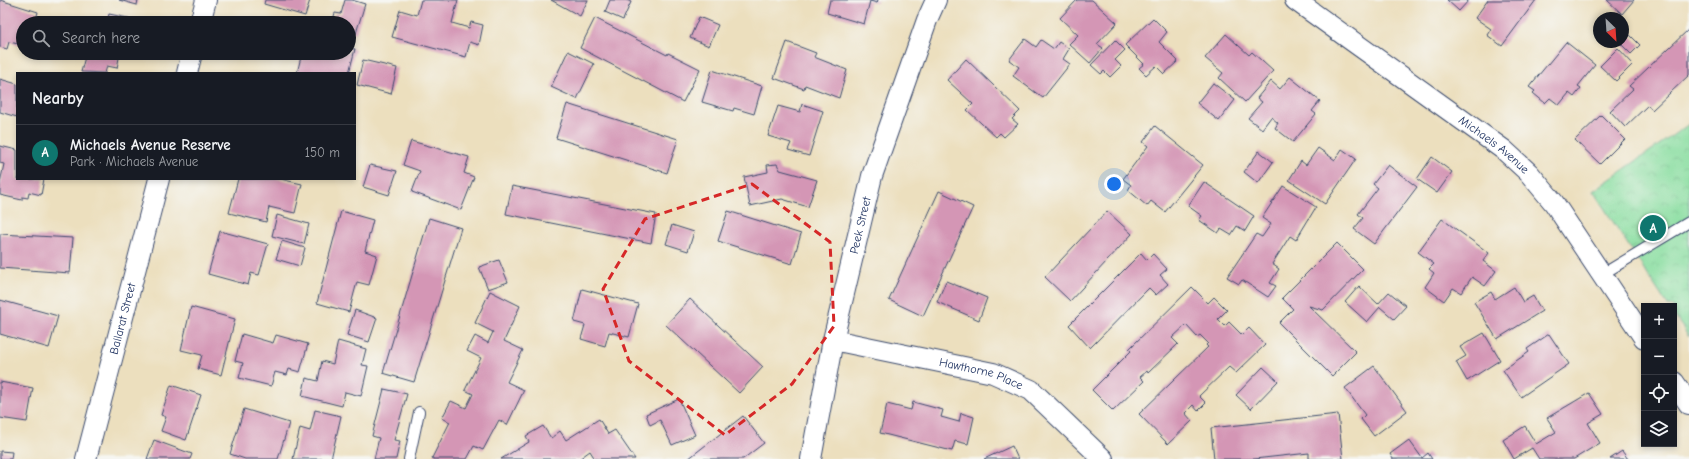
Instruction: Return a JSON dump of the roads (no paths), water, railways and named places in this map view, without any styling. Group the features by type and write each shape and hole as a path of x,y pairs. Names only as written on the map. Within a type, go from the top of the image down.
{"street":[{"path":"202,16 206,0"},
{"name":"Peek Street","path":"811,459 833,340 872,176 927,20 936,0"},
{"name":"Michaels Avenue","path":"1295,0 1504,150 1529,173 1554,203 1641,334"},
{"path":"187,72 190,60"},
{"name":"Ballarat Street","path":"86,459 159,180"},
{"name":"Hawthorne Place","path":"833,340 993,373 1031,390 1103,459"},
{"path":"1677,386 1689,404"}],"lane":[{"path":"1601,274 1689,222"},
{"path":"409,459 419,412"}],"place":[{"name":"Michaels Avenue Reserve","path":"1653,228"}]}
